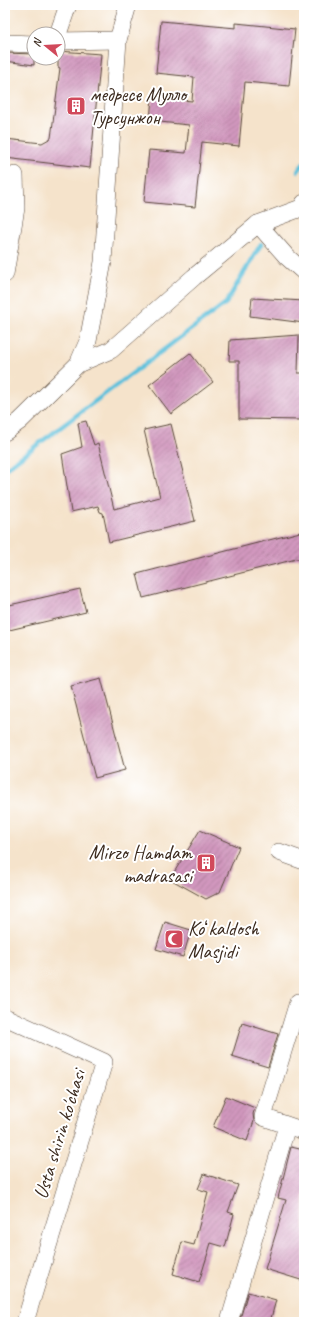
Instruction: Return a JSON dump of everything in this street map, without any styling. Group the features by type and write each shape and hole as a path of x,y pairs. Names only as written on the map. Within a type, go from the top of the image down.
{"street":[{"path":"61,26 68,5"},
{"path":"78,364 88,341 103,262 118,40 128,5"},
{"path":"66,41 118,40"},
{"path":"5,43 26,44"},
{"path":"5,274 16,208 15,175"},
{"path":"5,432 20,421 78,364 111,350 194,277 258,224 301,208 304,204"},
{"path":"258,224 287,257 304,272"},
{"path":"279,852 304,862"},
{"path":"298,1002 263,1117 304,1132"},
{"name":"Usta shirin ko'chasi","path":"5,1017 104,1062 25,1322"},
{"path":"229,1322 287,1126"}],"building":[{"path":"161,21 236,28 236,23 295,29 289,86 245,82 239,146 202,142 195,207 144,202 149,150 186,153 189,125 150,121 152,97 192,101 194,77 156,73"},
{"name":"медресе Мулло Турсунжон","path":"66,52 101,54 90,168 5,158 5,139 42,143 51,138 60,68 58,67 66,66"},
{"path":"5,53 26,54 26,64 5,61"},
{"path":"252,298 304,301 304,323 250,316"},
{"path":"299,335 298,373 304,373 304,420 239,419 239,361 229,361 230,340"},
{"path":"190,353 213,382 171,414 149,385"},
{"path":"86,421 94,445 98,443 114,509 160,497 144,430 171,424 195,521 109,542 103,513 100,512 98,506 71,512 62,454 82,447 78,423"},
{"path":"304,531 304,557 143,598 137,574"},
{"path":"80,589 86,612 5,631 5,606"},
{"path":"101,678 125,770 95,778 71,686"},
{"name":"Mirzo Hamdam madrasasi","path":"200,830 239,847 220,892 206,899 170,879"},
{"name":"Koʻkaldosh Masjidi","path":"165,922 191,930 183,957 156,949"},
{"path":"242,1023 278,1034 268,1067 232,1056"},
{"path":"226,1096 255,1108 253,1114 254,1121 247,1141 213,1127"},
{"path":"291,1147 304,1150 304,1281 265,1269 286,1200 278,1198"},
{"path":"204,1174 238,1185 228,1212 234,1214 225,1247 211,1243 199,1282 173,1274 182,1242 194,1245 208,1192 198,1189"},
{"path":"248,1292 276,1300 270,1322 239,1322"}],"waterway":[{"path":"298,171 304,163"},
{"path":"5,469 226,303 261,244"}],"place":[{"name":"медресе Мулло Турсунжон","path":"76,106"},
{"name":"Mirzo Hamdam madrasasi","path":"206,863"},
{"name":"Koʻkaldosh Masjidi","path":"174,939"}]}
